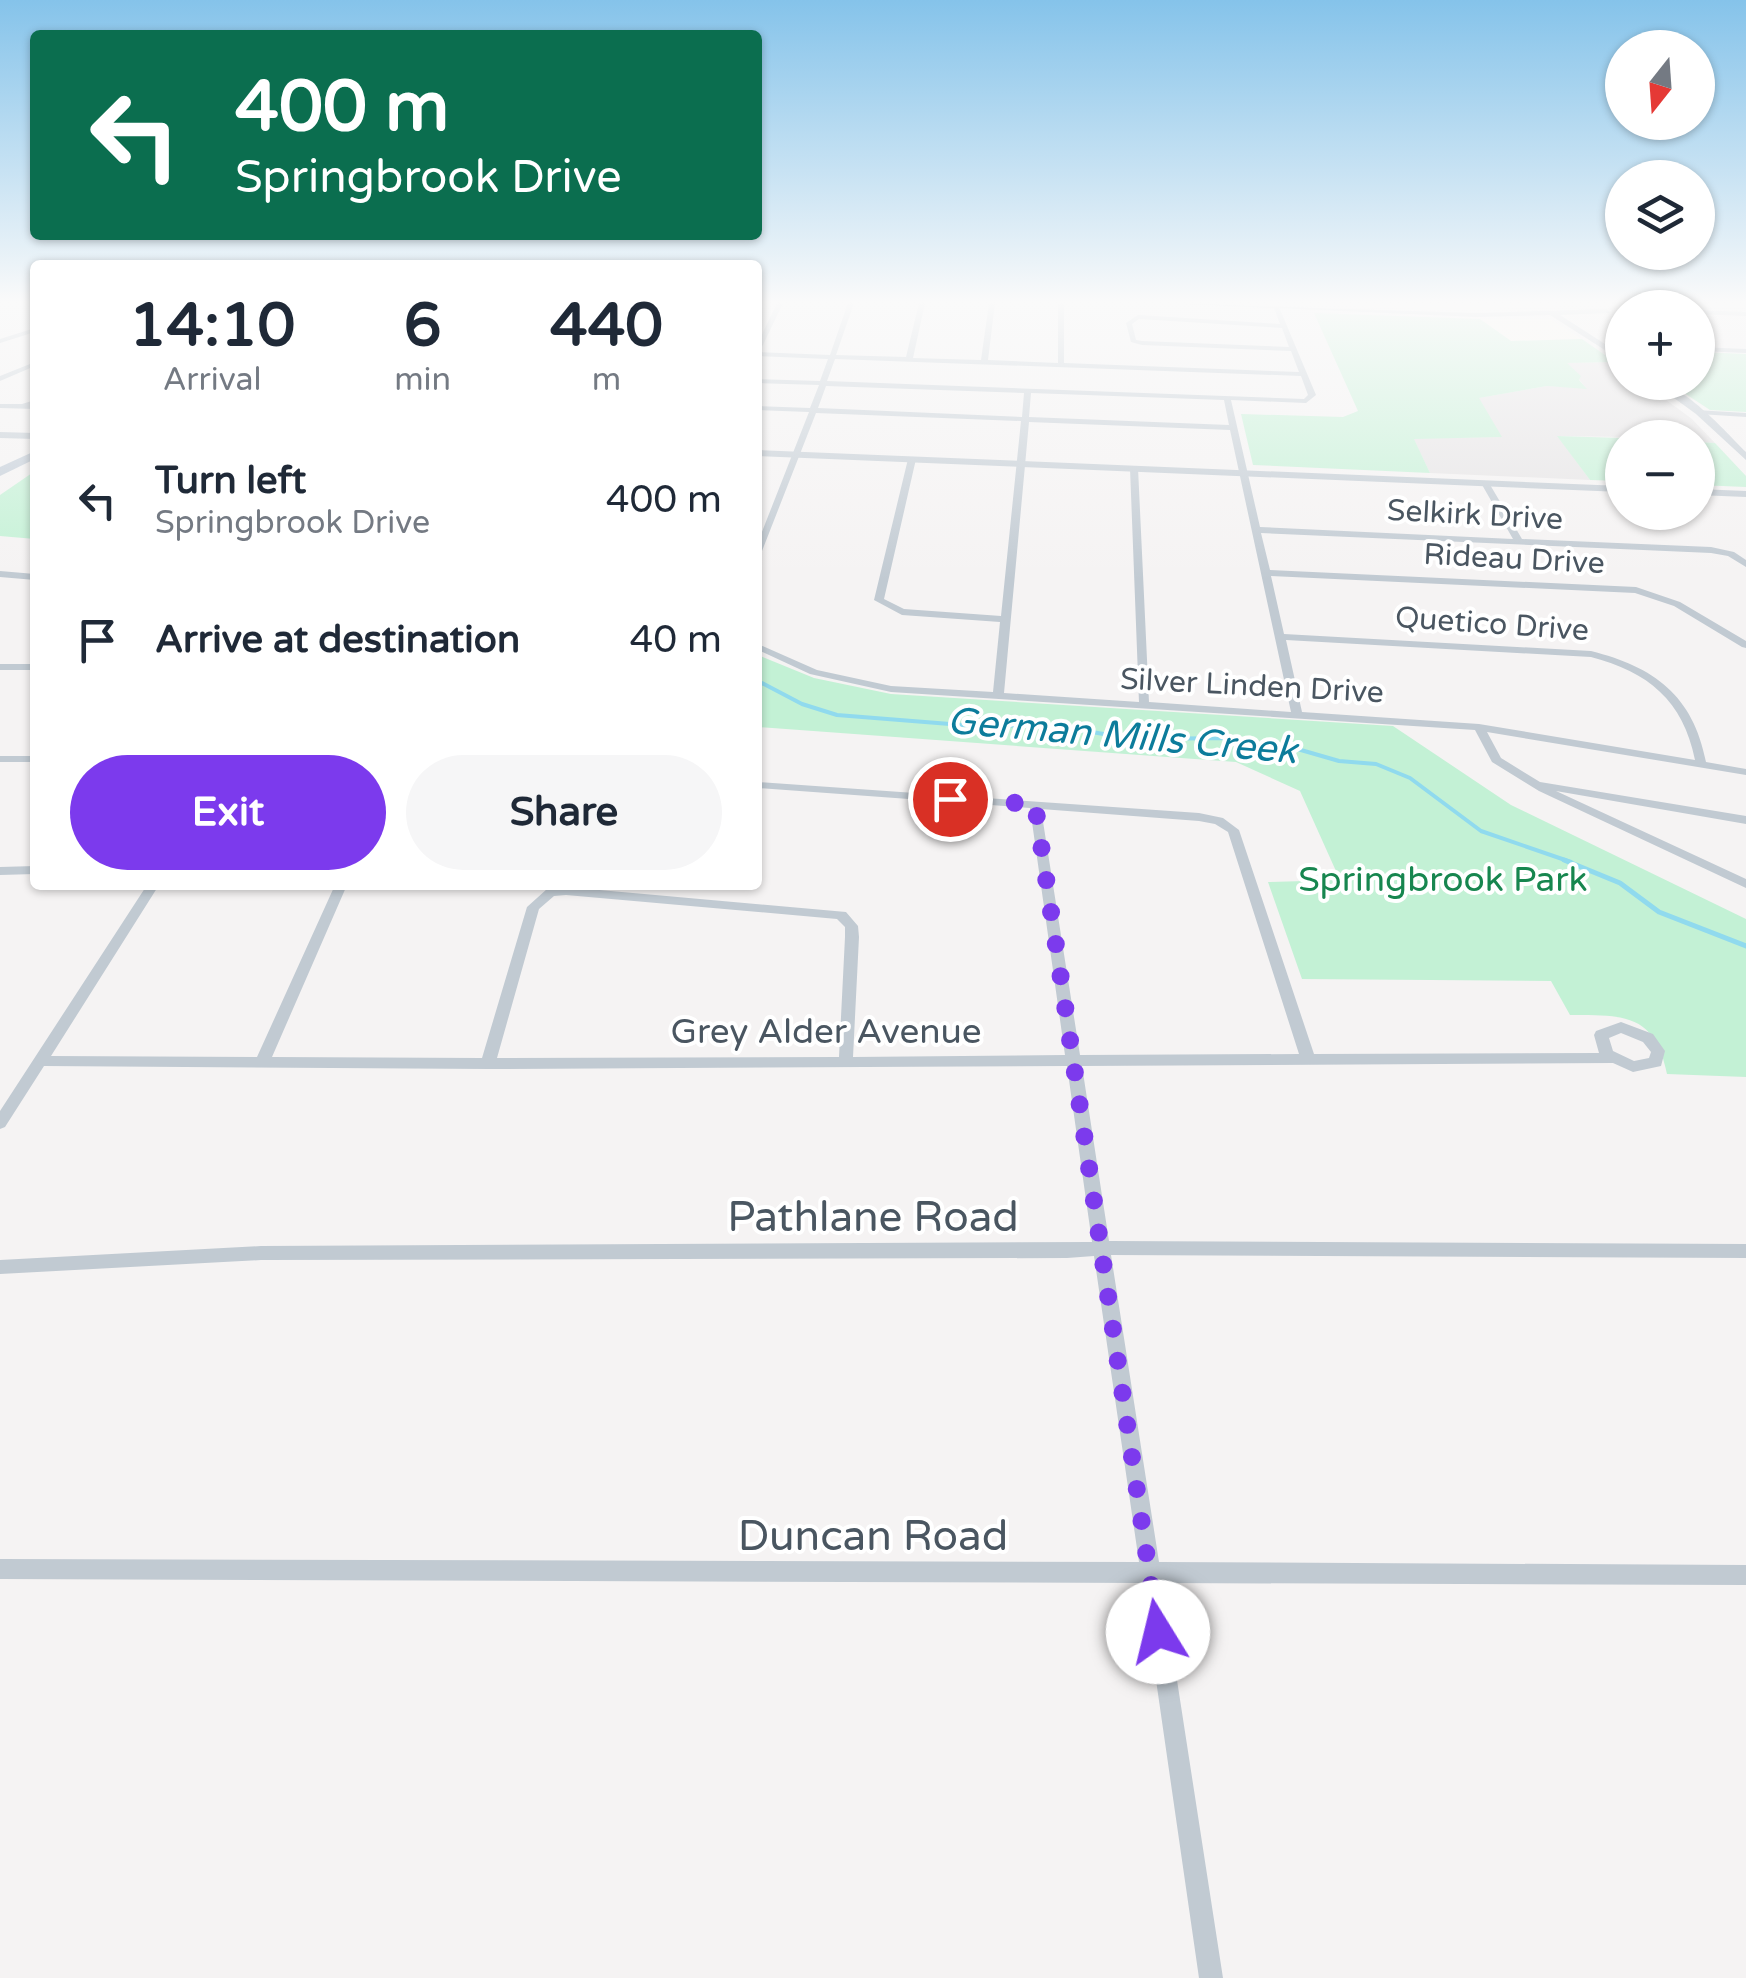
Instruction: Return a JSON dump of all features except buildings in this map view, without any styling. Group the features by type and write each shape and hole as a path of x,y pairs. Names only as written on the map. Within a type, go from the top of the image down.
{"main road":[{"path":"12,464 14,458 30,447"},
{"path":"0,472 30,456"}],"street":[{"path":"762,541 798,454 816,395"},
{"path":"998,696 1028,395"},
{"path":"1135,395 1306,401 1312,395"},
{"path":"1227,399 1297,714"},
{"path":"1682,400 1746,456"},
{"path":"0,406 30,405"},
{"path":"762,408 1234,428"},
{"path":"1699,412 1746,414"},
{"path":"0,433 30,433"},
{"path":"762,453 1605,488"},
{"path":"912,459 880,600 902,612 1006,619"},
{"path":"1134,468 1144,705"},
{"path":"1485,483 1519,542"},
{"path":"1715,493 1746,494"},
{"name":"Selkirk Drive","path":"1258,530 1711,550 1732,554 1746,564"},
{"name":"Rideau Drive","path":"1265,573 1636,590 1678,604 1746,646"},
{"path":"0,574 30,577"},
{"name":"Quetico Drive","path":"1280,637 1591,654 1616,659 1675,699 1698,735 1701,764"},
{"name":"Silver Linden Drive","path":"762,649 850,682 998,696 1479,727 1746,772"},
{"path":"0,666 30,667"},
{"path":"1479,727 1490,754 1537,785 1577,808 1746,884"},
{"path":"0,759 30,759"},
{"path":"762,785 1199,817 1228,825 1234,830 1308,1059"},
{"path":"1537,785 1746,820"},
{"path":"1035,804 1210,1978"},
{"path":"0,871 30,870"},
{"path":"0,1122 150,890"},
{"path":"262,1063 339,890"},
{"path":"488,1064 533,907 552,892 566,891 841,915 851,926 852,937 846,1060"},
{"name":"Grey Alder Avenue","path":"40,1061 488,1064 1613,1058"},
{"name":"Pathlane Road","path":"0,1267 261,1253 1746,1251"},
{"name":"Duncan Road","path":"0,1569 712,1575 1149,1571 1746,1575"}],"shaded area":[{"path":"1605,395 1605,400 1666,400 1693,420 1605,420 1605,437 1558,436 1590,480 1430,473 1413,438 1501,437 1478,398"}],"green space":[{"path":"1351,395 1494,395 1479,398 1502,437 1414,439 1430,473 1253,465 1241,414 1343,417 1358,411"},
{"path":"1746,395 1746,412 1710,410 1695,400"},
{"path":"1557,436 1605,437 1605,480 1590,480"},
{"path":"1715,443 1746,476 1746,487 1715,486"},
{"path":"30,474 30,539 0,536 0,495"},
{"name":"Springbrook Park","path":"762,657 814,678 891,694 1393,726 1511,805 1746,919 1746,1077 1667,1074 1655,1039 1646,1029 1622,1018 1570,1015 1551,981 1302,979 1268,882 1340,880 1300,791 1236,762 762,727"}],"waterway":[{"name":"German Mills Creek","path":"762,683 802,704 837,715 975,726 1052,725 1132,739 1233,738 1267,747 1294,748 1339,761 1376,764 1410,778 1481,831 1571,862"},
{"name":"German Mills Creek","path":"1564,860 1620,883 1659,912 1746,946"}],"route":[{"path":"950,799 1035,804 1158,1632"}]}
